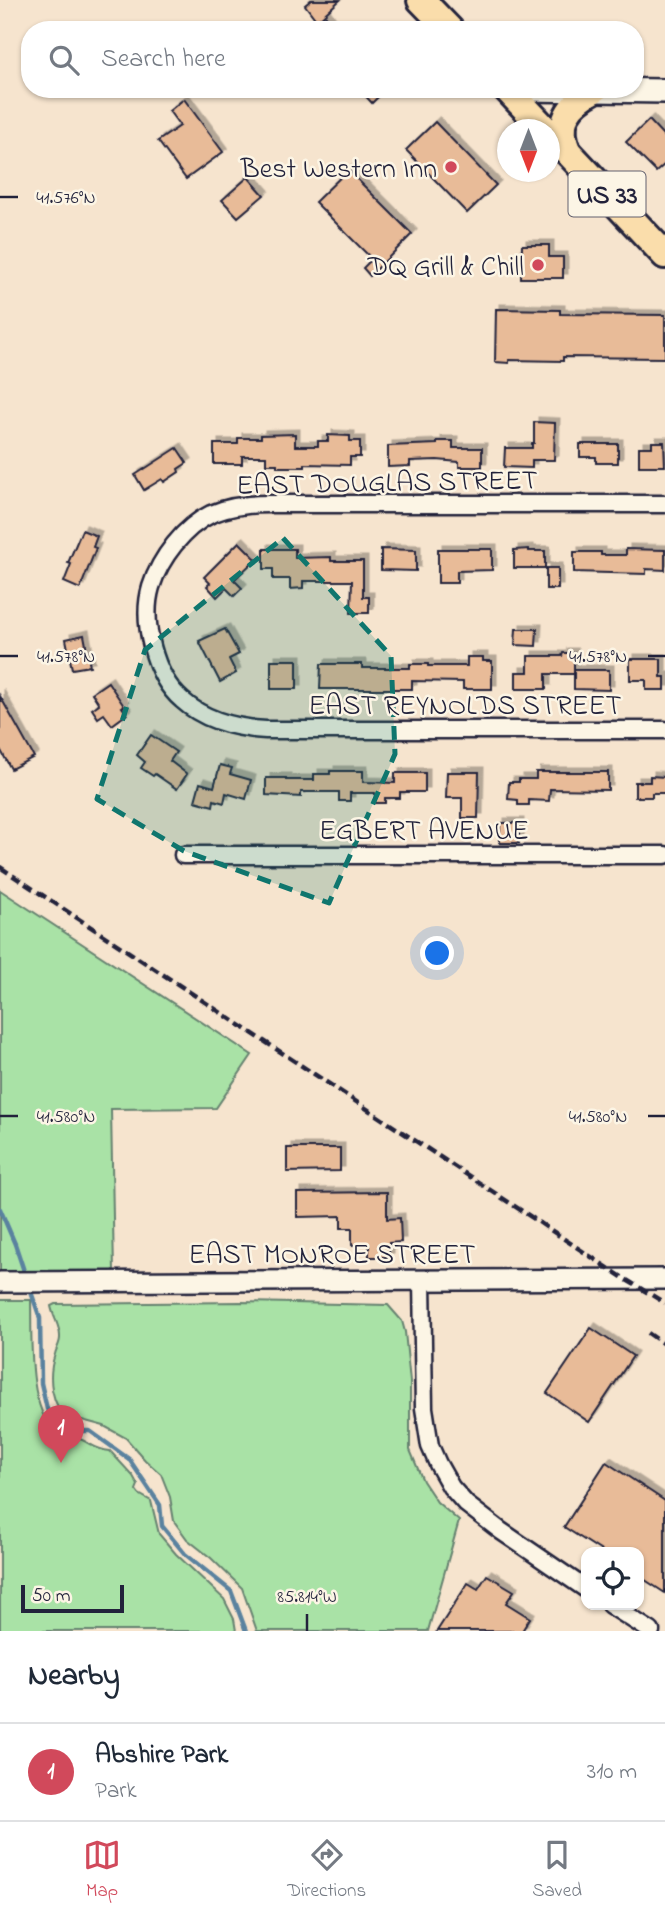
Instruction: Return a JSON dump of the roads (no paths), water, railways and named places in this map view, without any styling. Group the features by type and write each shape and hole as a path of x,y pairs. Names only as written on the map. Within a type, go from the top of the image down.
{"highway":[{"path":"421,0 441,21"},
{"name":"US 33","path":"516,98 536,119"},
{"name":"US 33","path":"560,144 665,255"}],"main road":[{"path":"644,91 665,91"},
{"path":"569,153 563,130 566,117 580,98"}],"street":[{"name":"EAST DOUGLAS STREET","path":"266,730 249,729 214,720 180,699 162,674 152,648 148,609 157,571 181,538 196,523 232,507 269,504 665,504"},
{"name":"EAST REYNOLDS STREET","path":"266,730 665,730"},
{"name":"EGBERT AVENUE","path":"183,855 665,855"},
{"name":"EAST MONROE STREET","path":"0,1282 665,1279"},
{"path":"422,1280 424,1408 430,1446 438,1464 451,1487 466,1504 581,1586"},
{"path":"618,1610 650,1631"}],"waterway":[{"path":"0,1209 26,1277"},
{"path":"30,1289 40,1318 41,1383 47,1409 56,1423 69,1431 90,1431 129,1459 160,1505 162,1526 185,1554 231,1591 246,1631"}],"railway":[{"path":"0,867 665,1303"},
{"path":"648,1333 665,1345"}],"place":[{"name":"Best Western Inn","path":"451,167"},
{"name":"DQ Grill & Chill","path":"538,265"},
{"name":"Abshire Park","path":"61,1463"}]}
